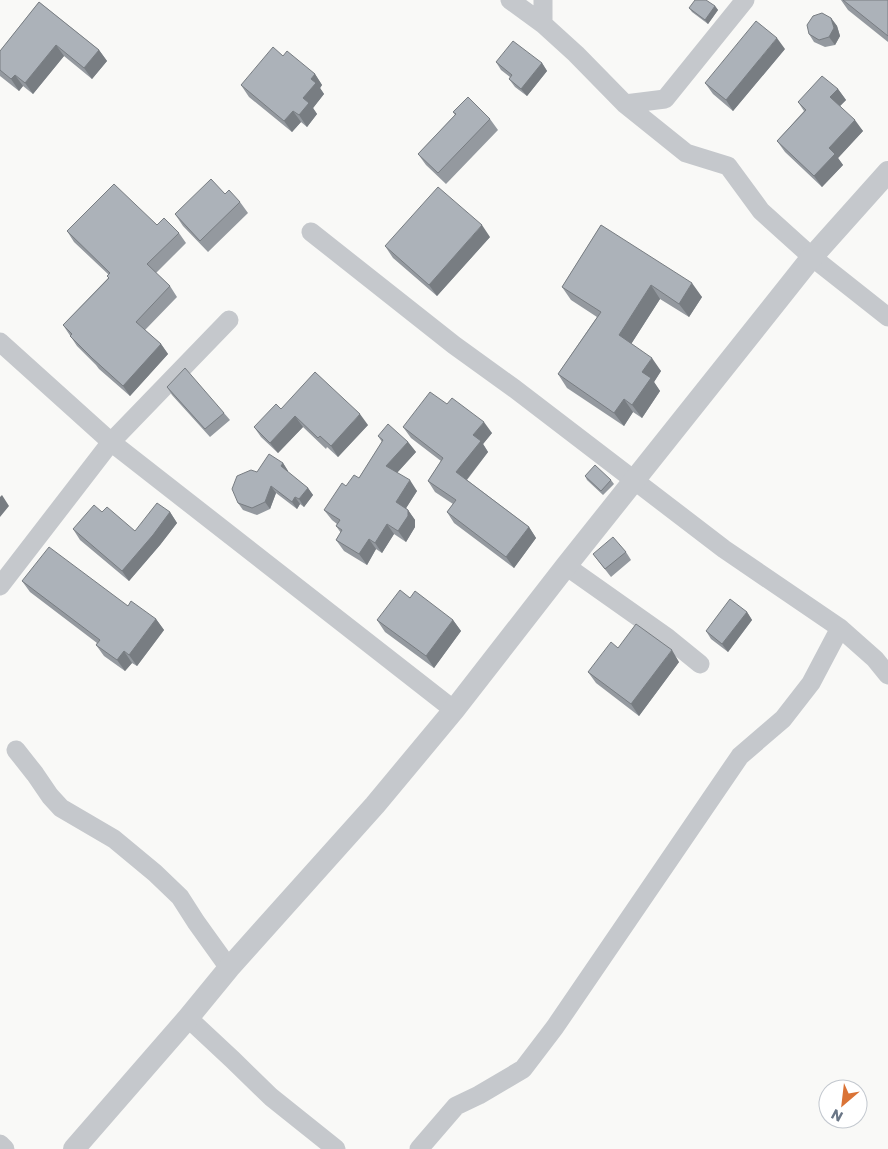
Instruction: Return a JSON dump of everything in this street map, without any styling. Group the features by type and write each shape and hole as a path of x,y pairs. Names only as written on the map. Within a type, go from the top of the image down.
{"street":[{"path":"510,0 543,24 576,54 625,104 686,153 728,166 761,211 812,257 888,317"},
{"path":"543,0 543,24"},
{"path":"625,104 665,99 745,0"},
{"path":"74,1149 229,968 375,805 454,710 812,257 888,172"},
{"path":"311,232 454,345 515,389 724,549 840,628 875,659 888,675"},
{"path":"0,586 111,442 229,320"},
{"path":"0,342 111,442 454,710"},
{"path":"566,566 668,638 700,664"},
{"path":"419,1149 456,1106 523,1069 556,1027 740,756 782,719 811,683 840,628"},
{"path":"16,750 61,808 114,839 155,873 180,897 229,968"},
{"path":"188,1018 272,1097 336,1149"},
{"path":"0,1144 5,1149"}],"building":[{"path":"695,0 706,0 715,6 705,20 689,8"},
{"path":"843,0 888,0 888,36"},
{"path":"39,2 99,50 84,68 56,45 25,83 15,75 11,79 0,70 0,51"},
{"path":"822,13 831,18 834,28 829,37 819,40 809,34 807,25 813,16"},
{"path":"756,21 777,38 726,100 705,83"},
{"path":"513,41 542,63 521,89 509,79 512,75 496,62"},
{"path":"273,47 283,56 287,51 315,74 311,79 316,83 303,98 309,103 299,115 293,111 284,121 241,85"},
{"path":"822,76 838,89 830,97 855,120 829,148 835,154 814,176 777,141 806,110 798,102"},
{"path":"468,97 490,119 438,173 418,154 456,114 453,112"},
{"path":"211,179 225,194 229,190 240,202 200,241 175,214"},
{"path":"114,184 157,225 164,218 179,233 147,264 170,286 136,322 161,344 123,386 70,336 72,334 63,325 109,278 107,276 110,273 67,231"},
{"path":"438,187 482,225 429,285 385,246"},
{"path":"601,225 692,283 679,304 651,285 619,335 652,358 642,372 651,378 632,405 624,399 614,413 558,374 601,312 562,287"},
{"path":"185,368 224,413 205,429 167,387"},
{"path":"315,372 360,414 331,446 320,436 318,438 295,416 270,443 254,427 276,404 281,409"},
{"path":"430,392 447,404 452,398 484,422 473,435 481,441 456,472 529,527 506,557 447,512 456,500 428,481 443,458 403,427"},
{"path":"388,424 408,442 386,466 410,480 396,502 408,510 408,516 398,531 387,524 375,543 369,539 359,554 336,540 342,530 336,526 340,520 324,510 342,483 346,486 354,475 359,478 383,440 378,436"},
{"path":"269,454 283,463 281,466 308,488 299,499 295,497 292,502 271,486 265,502 252,508 238,503 232,489 237,476 251,470 257,472"},
{"path":"595,465 611,480 601,491 585,476"},
{"path":"157,503 170,512 122,571 73,529 94,505 102,512 107,507 135,531"},
{"path":"613,537 626,552 605,569 593,554"},
{"path":"49,547 128,606 131,601 156,619 129,655 124,651 117,660 96,645 100,640 22,581"},
{"path":"400,590 410,598 415,591 453,620 426,656 377,620"},
{"path":"730,599 747,612 722,644 706,631"},
{"path":"636,624 672,650 631,704 588,672 611,642 618,648"}]}
